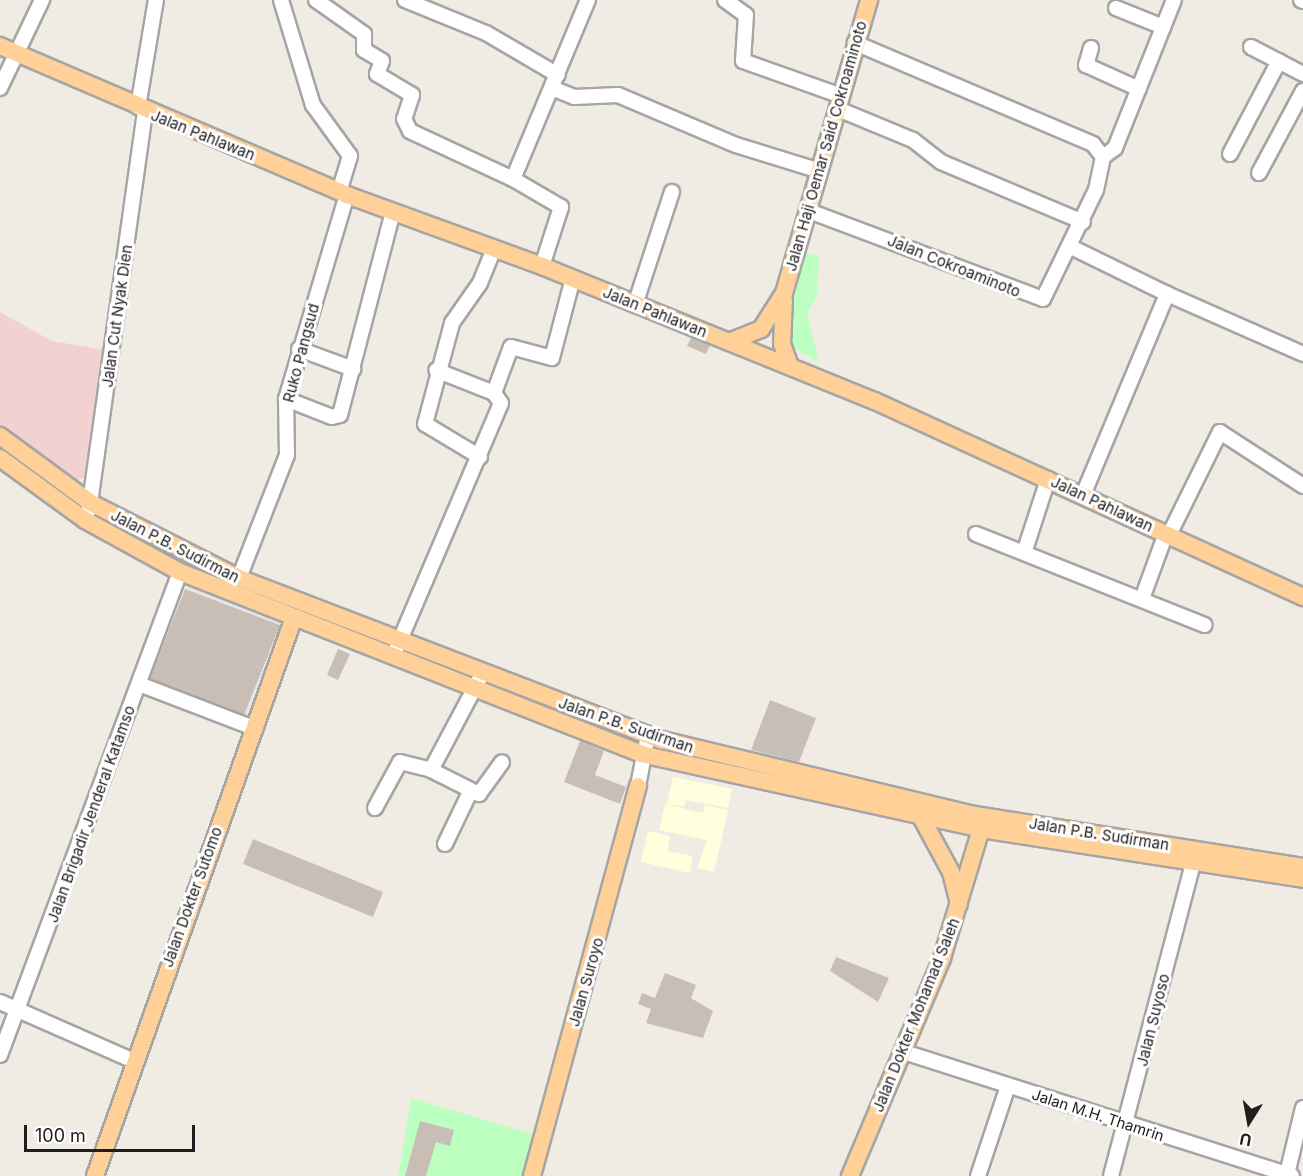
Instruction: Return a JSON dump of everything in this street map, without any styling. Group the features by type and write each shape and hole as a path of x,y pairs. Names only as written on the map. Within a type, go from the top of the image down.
{"main road":[{"name":"Jalan Haji Oemar Said Cokroaminoto","path":"784,293 868,0"},
{"name":"Jalan Pahlawan","path":"0,46 141,109 343,193 542,266 790,366 1048,479 1303,597"},
{"path":"729,342 761,329 784,293"},
{"path":"784,293 782,345 790,366"},
{"name":"Jalan P.B. Sudirman","path":"0,436 92,503 239,578 396,650 472,692 647,756 767,773 982,822 1193,863 1303,879"},
{"name":"Jalan P.B. Sudirman","path":"0,458 85,520 180,572 293,620 482,674 655,737 767,773 921,817 982,822 1303,867"},
{"name":"Jalan Dokter Sutomo","path":"95,1176 134,1061 256,729 293,620"},
{"name":"Jalan Suroyo","path":"532,1176 638,786"},
{"path":"921,817 951,872 960,905"},
{"name":"Jalan Dokter Mohamad Saleh","path":"850,1176 904,1052 960,905 982,822"}],"street":[{"path":"0,88 19,55 42,0"},
{"name":"Jalan Cut Nyak Dien","path":"85,520 92,503 156,0"},
{"name":"Ruko Pangsud","path":"239,578 287,455 286,399 343,193 350,156 313,105 281,0"},
{"path":"316,0 364,34 364,50 382,61 377,74 412,95 404,119 410,130 513,178 561,207 542,266"},
{"path":"405,0 486,33 558,75"},
{"path":"513,178 588,0"},
{"path":"724,0 746,15 743,61 840,103 913,140 941,162 1083,222"},
{"path":"1174,0 1115,148 1103,157 1083,222 1071,247 1167,294 1303,354"},
{"path":"1116,8 1164,27"},
{"path":"855,44 1093,144 1103,157"},
{"path":"1251,47 1303,74"},
{"path":"1091,48 1086,65 1139,89"},
{"path":"1230,154 1279,61"},
{"path":"552,88 574,97 618,95 736,145 820,171"},
{"path":"1259,173 1303,91"},
{"path":"635,305 672,192"},
{"name":"Jalan Cokroaminoto","path":"809,211 1041,300 1071,247"},
{"path":"286,399 336,417 353,369 393,212"},
{"path":"480,457 426,427 436,370 452,323 480,283 494,248"},
{"path":"494,393 511,346 552,358 573,278"},
{"path":"1083,495 1167,294"},
{"path":"299,349 353,369"},
{"path":"396,650 501,403 494,393 436,370"},
{"path":"1143,596 1168,534 1220,432 1303,486"},
{"path":"1024,554 1048,479"},
{"path":"976,534 1024,554 1143,596 1205,625"},
{"name":"Jalan Brigadir Jenderal Katamso","path":"0,1055 19,1010 180,572"},
{"path":"431,770 482,674"},
{"path":"139,684 256,729"},
{"name":"Jalan Suroyo","path":"638,786 655,737"},
{"path":"375,808 400,762 431,770 470,792 486,789 502,762"},
{"path":"445,844 470,792"},
{"name":"Jalan Suyoso","path":"1111,1176 1193,863"},
{"path":"0,1002 134,1061"},
{"name":"Jalan M.H. Thamrin","path":"904,1052 1258,1172 1290,1175"},
{"path":"980,1176 1008,1086"},
{"path":"1290,1175 1303,1108"}],"shaded area":[{"path":"0,312 52,341 106,350 92,475 73,482 0,427"},
{"path":"193,585 282,620 251,718 243,718 279,625 185,589"},
{"path":"673,777 732,789 728,808 686,800 684,807 667,804"},
{"path":"665,804 703,813 705,805 728,810 714,872 697,868 707,840 659,830"},
{"path":"648,831 670,836 667,851 693,856 690,873 641,862"}],"green space":[{"path":"802,251 819,257 817,296 807,313 819,363 788,344 789,294"},
{"path":"411,1098 536,1135 525,1176 398,1176"}],"building":[{"path":"691,338 710,345 706,354 687,346"},
{"path":"185,589 280,625 244,715 150,679"},
{"path":"338,649 350,654 338,680 327,675"},
{"path":"770,700 816,718 799,762 751,750"},
{"path":"580,741 604,751 595,775 626,787 620,804 564,782"},
{"path":"253,839 383,892 373,917 243,864"},
{"path":"836,957 889,978 878,1002 830,971"},
{"path":"665,973 696,985 691,998 713,1011 703,1038 646,1023 651,1009 638,1004 642,993 655,998"},
{"path":"420,1121 454,1130 450,1146 436,1142 426,1176 405,1176"}]}
